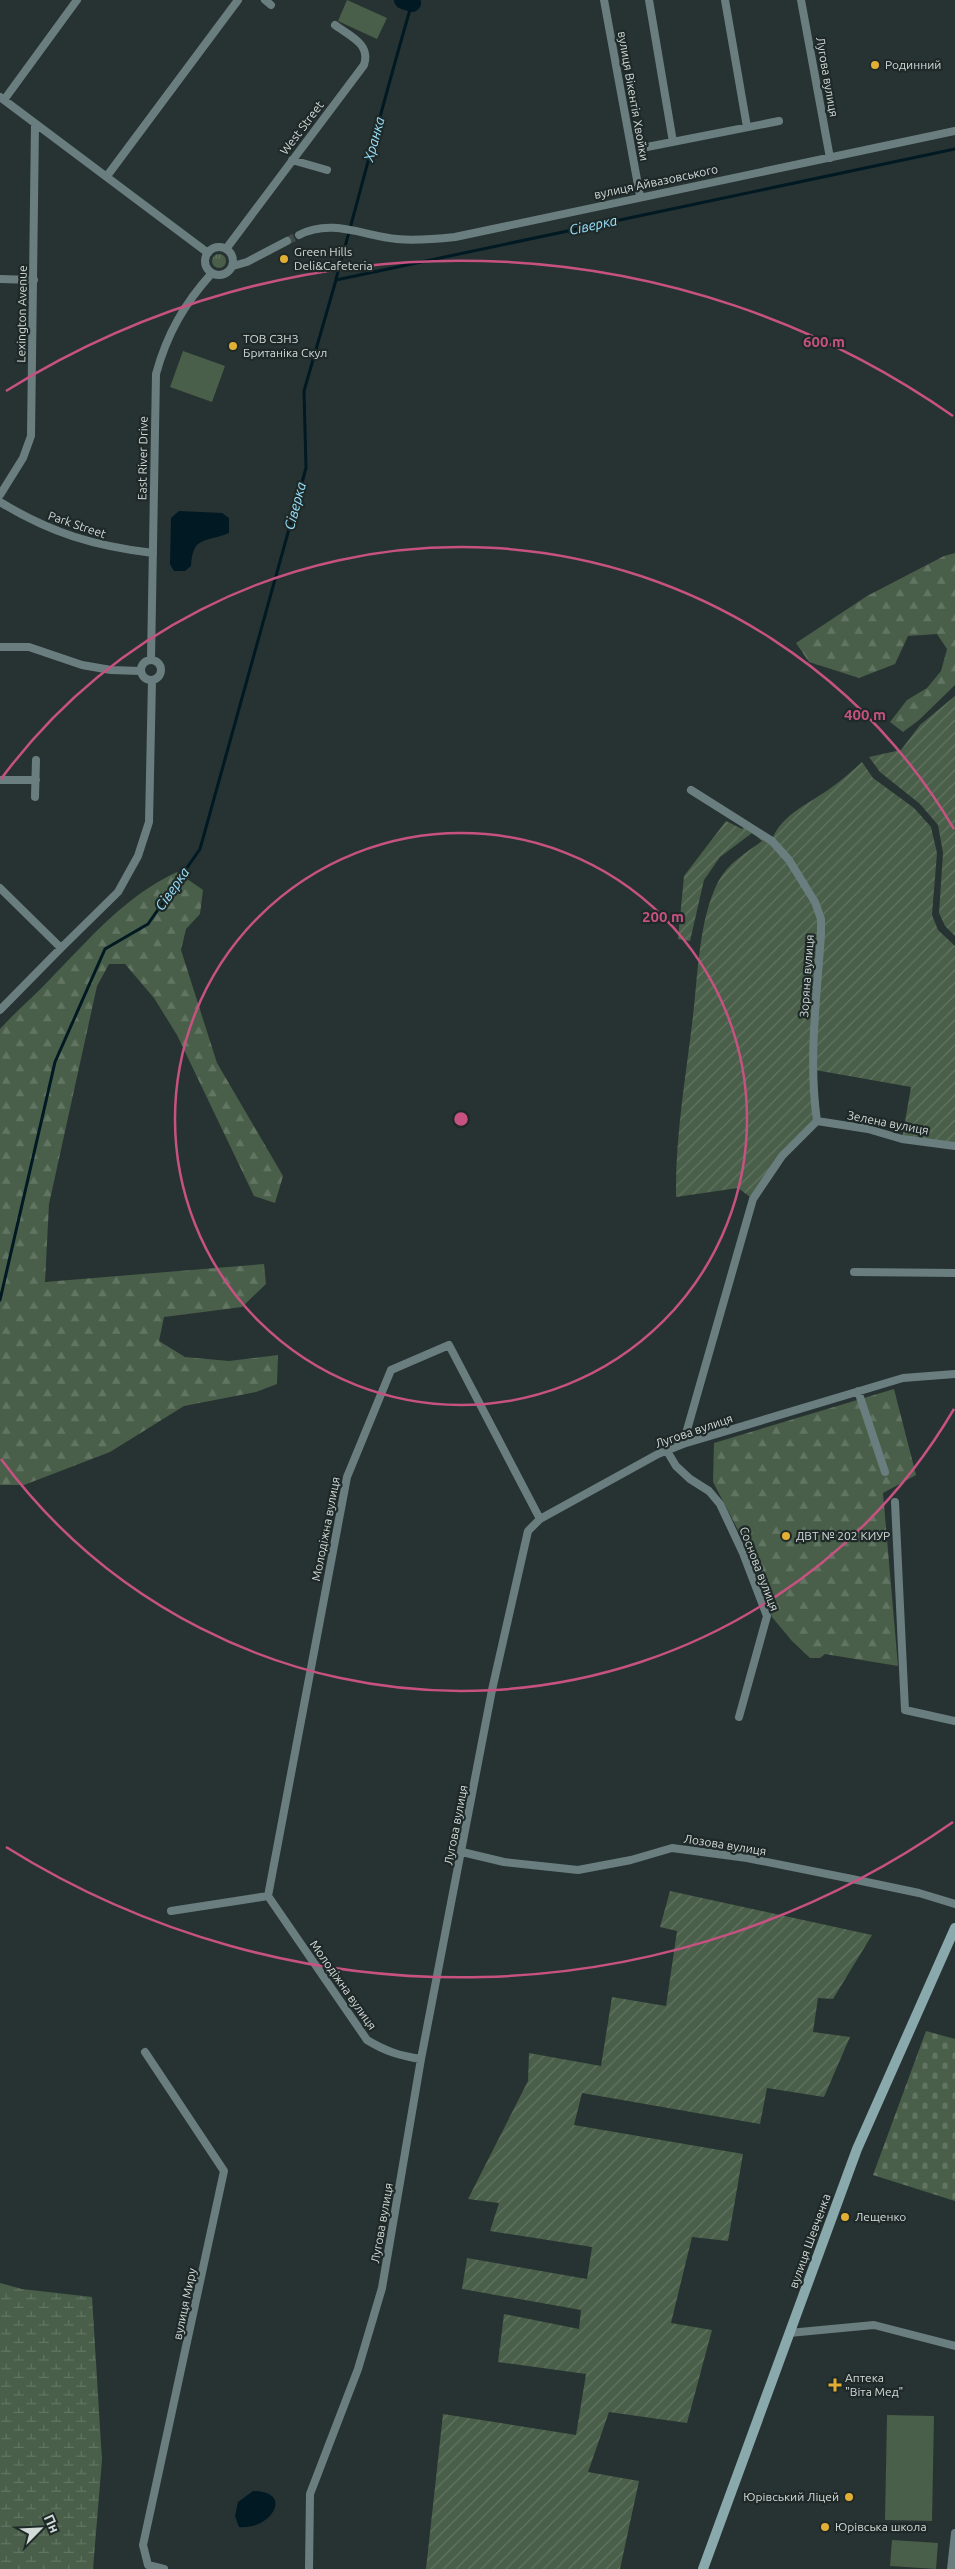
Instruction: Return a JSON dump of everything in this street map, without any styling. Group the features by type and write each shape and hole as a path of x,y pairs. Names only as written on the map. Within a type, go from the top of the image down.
{"street":[{"path":"77,0 2,99 208,253"},
{"path":"107,176 238,0"},
{"name":"вулиця Вікентія Хвойки","path":"604,0 640,196"},
{"path":"649,0 673,142"},
{"path":"725,0 747,127"},
{"name":"Лугова вулиця","path":"802,0 830,158"},
{"name":"West Street","path":"226,249 364,65 367,56 365,47 335,25"},
{"path":"642,148 779,121"},
{"name":"Lexington Avenue","path":"0,495 23,458 31,436 35,124"},
{"name":"вулиця Айвазовського","path":"299,235 320,228 334,228 362,231 396,239 424,240 455,237 640,196 955,131"},
{"path":"292,160 327,170"},
{"path":"233,266 232,256 226,249 218,247 208,253 205,262 212,274 224,274 233,266 247,262 287,241"},
{"name":"Еаst Rіvеr Drive","path":"151,660 156,374 168,334 180,313 212,274"},
{"path":"0,280 34,280"},
{"name":"Park Street","path":"0,502 40,525 80,540 111,548 153,553"},
{"path":"0,646 29,647 82,665 111,670 140,670"},
{"path":"151,660 157,662 161,670 158,677 152,680 146,679 140,670 144,662 151,660"},
{"path":"0,1010 118,892 138,856 149,822 152,680"},
{"path":"35,797 36,760"},
{"path":"0,780 36,780"},
{"name":"Зоряна вулиця","path":"691,790 772,841 789,860 815,902 821,919 822,934 812,1060 812,1088 818,1122"},
{"path":"0,888 61,948"},
{"path":"683,1444 753,1199 782,1156 818,1122"},
{"name":"Зелена вулиця","path":"818,1122 868,1129 902,1139 955,1146"},
{"path":"854,1272 955,1273"},
{"name":"Молодіжна вулиця","path":"420,2059 391,2053 367,2040 268,1896 347,1477 391,1370 449,1345 540,1519"},
{"name":"Лугова вулиця","path":"309,2569 310,2494 358,2369 382,2288 420,2059 462,1852 492,1690 528,1531 540,1519 667,1450 683,1444 903,1378 955,1374"},
{"path":"858,1390 885,1472"},
{"name":"Соснова вулиця","path":"667,1450 676,1466 709,1491 720,1504 743,1553 767,1616 739,1717"},
{"path":"895,1502 905,1710 955,1721"},
{"name":"Лозова вулиця","path":"462,1852 504,1862 578,1870 631,1860 672,1848 747,1858 919,1893 955,1904"},
{"path":"171,1911 268,1896"},
{"name":"вулиця Шевченка","path":"703,2569 858,2149 955,1928"},
{"name":"вулиця Миру","path":"145,2052 224,2171 143,2545 148,2565 164,2569"},
{"path":"789,2333 874,2325 955,2346"},
{"path":"951,2569 955,2533"}],"green space":[{"path":"347,0 387,18 377,39 338,21"},
{"path":"216,254 222,254 226,261 222,268 216,268 212,264 212,258"},
{"path":"183,351 225,366 212,402 170,387"},
{"path":"955,553 955,685 919,720 903,732 890,722 907,700 927,688 941,671 947,649 937,634 908,636 895,664 859,678 809,662 796,643 867,596 944,556"},
{"path":"955,696 955,936 945,926 939,913 943,853 938,825 920,804 880,772 869,757 901,750 920,725"},
{"path":"862,762 873,778 914,808 931,827 937,853 932,915 938,930 955,946 955,1146 902,1139 911,1087 815,1070 817,1121 782,1156 753,1199 738,1188 676,1197 681,1106 700,947 707,913 722,875 738,859 762,841 752,833 720,857 704,880 690,941 678,939 684,876 726,821 742,829 748,824 772,840 776,831 789,816 824,793"},
{"path":"177,872 203,890 200,914 186,929 181,950 217,1063 283,1176 275,1203 254,1196 177,1035 154,998 125,964 109,964 97,986 49,1204 45,1282 264,1264 266,1284 242,1307 164,1317 159,1341 185,1357 229,1361 278,1355 277,1384 256,1392 184,1406 110,1452 24,1485 0,1485 0,1029 96,931 126,904 159,881"},
{"path":"894,1389 916,1475 883,1493 898,1666 825,1654 820,1658 810,1658 792,1641 772,1617 749,1551 713,1482 714,1443"},
{"path":"670,1891 872,1935 833,1999 818,1998 813,2032 850,2037 824,2097 767,2088 760,2124 582,2093 574,2125 743,2154 728,2241 692,2237 671,2323 712,2330 687,2423 609,2412 588,2472 639,2481 620,2569 426,2569 443,2414 576,2435 586,2374 498,2362 504,2314 579,2329 581,2310 462,2289 467,2258 587,2279 592,2247 490,2231 499,2203 468,2199 528,2081 529,2053 601,2066 612,1997 666,2006 677,1931 660,1927"},
{"path":"926,2031 955,2039 955,2201 873,2175"},
{"path":"0,2283 22,2289 92,2297 102,2460 93,2569 0,2569"},
{"path":"887,2415 934,2416 932,2521 885,2520"},
{"path":"892,2540 938,2543 936,2569 890,2566"}],"water":[{"path":"179,511 222,513 229,518 229,533 198,545 194,549 191,566 185,571 174,571 170,564 171,518"},
{"path":"253,2491 266,2493 273,2497 275,2503 274,2510 261,2523 251,2527 239,2527 235,2516 238,2502"}],"waterway":[{"path":"403,0 412,3"},
{"name":"Хранка","path":"336,279 402,37 412,3 416,0"},
{"name":"Сіверка","path":"0,1300 55,1062 105,949 148,924 200,849 306,468 304,391 336,280 955,149"}],"tunnel":[{"path":"287,241 299,235"}],"place":[{"name":"Родинний","path":"875,65"},
{"name":"Green Hills Deli&Cafeteria","path":"284,259"},
{"name":"ТОВ СЗНЗ Британіка Скул","path":"233,346"},
{"name":"ДВТ № 202 КИУР","path":"786,1536"},
{"name":"Лещенко","path":"845,2217"},
{"name":"Аптека \"Віта Мед\"","path":"835,2385"},
{"name":"Юрівський Ліцей","path":"849,2497"},
{"name":"Юрівська школа","path":"825,2527"}]}
